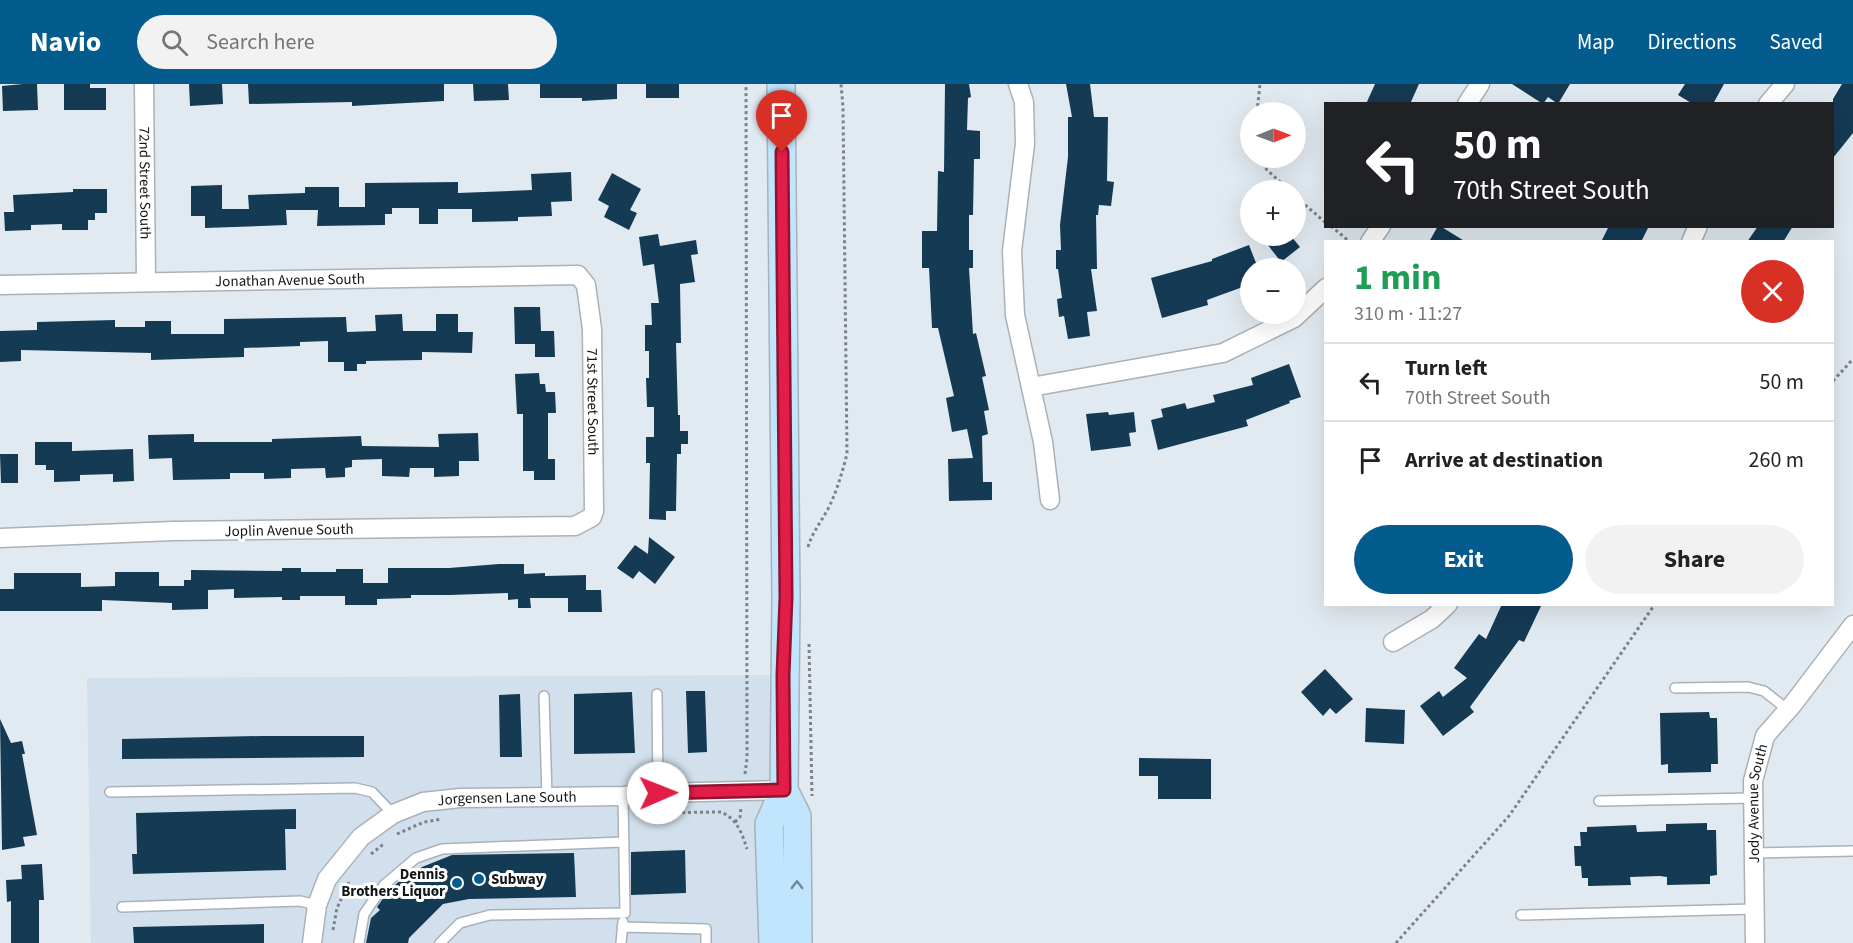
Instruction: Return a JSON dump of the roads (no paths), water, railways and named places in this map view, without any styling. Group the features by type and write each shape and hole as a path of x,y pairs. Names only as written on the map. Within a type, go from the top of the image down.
{"main road":[{"path":"773,943 769,824 784,790 786,585 781,84"},
{"path":"784,790 797,816 798,943"}],"street":[{"name":"72nd Street South","path":"144,84 146,282"},
{"path":"1018,84 1024,102 1025,144 1012,251 1015,315 1043,442 1050,500"},
{"path":"1468,102 1480,84"},
{"path":"1770,102 1785,84"},
{"name":"Jonathan Avenue South","path":"0,285 578,275"},
{"name":"71st Street South","path":"578,275 586,285 592,329 594,511 592,517 579,524"},
{"path":"1031,387 1223,353 1294,318 1324,290"},
{"name":"Joplin Avenue South","path":"0,538 173,531 575,526 579,524"},
{"path":"1394,642 1432,619 1446,606"},
{"name":"Jody Avenue South","path":"1755,943 1753,781 1766,736 1853,625"},
{"name":"Jorgensen Lane South","path":"312,943 317,905 327,879 361,837 393,814 423,802 460,798 784,790"}],"lane":[{"path":"1675,688 1748,687 1764,691 1788,710"},
{"path":"657,694 658,793"},
{"path":"544,696 547,797"},
{"path":"110,792 355,788 372,792 393,814"},
{"path":"621,943 621,927 625,914 622,795"},
{"path":"1599,801 1753,798"},
{"path":"359,943 364,914 384,885 416,858 442,849 622,842"},
{"path":"1754,853 1853,851"},
{"path":"122,907 300,901 317,905"},
{"path":"1521,915 1754,909"},
{"path":"440,943 460,923 490,915 625,914"},
{"path":"621,927 706,929 706,943"}],"place":[{"name":"Subway","path":"479,879"},
{"name":"Dennis Brothers Liquor","path":"457,883"}]}
